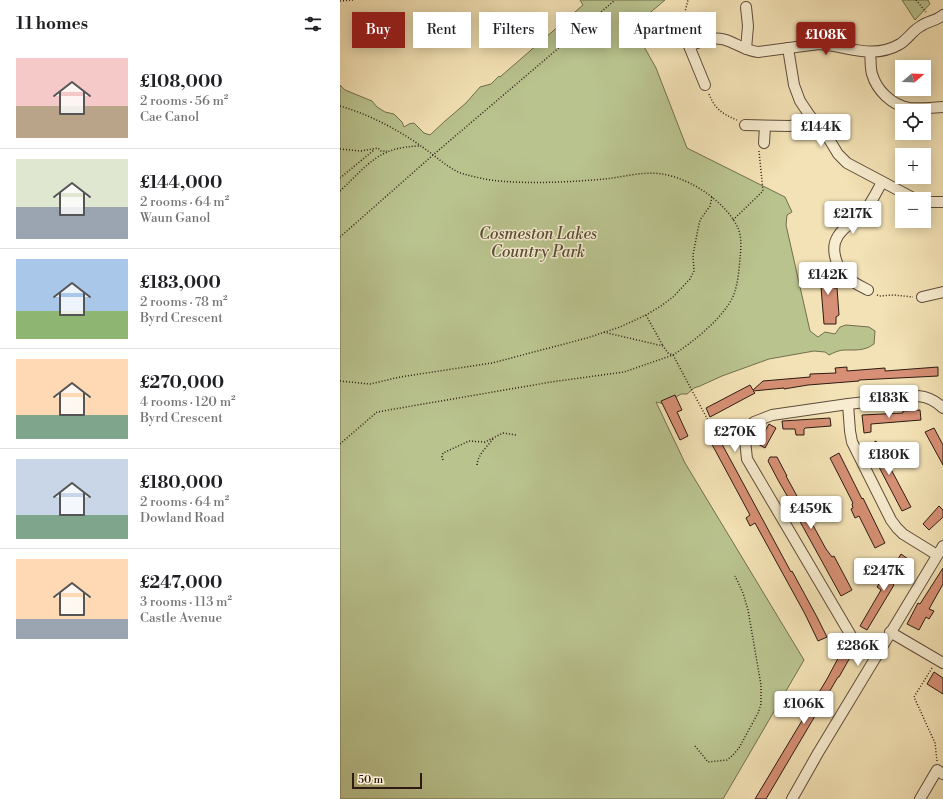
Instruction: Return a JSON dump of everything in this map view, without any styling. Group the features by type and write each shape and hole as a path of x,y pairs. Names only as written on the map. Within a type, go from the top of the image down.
{"street":[{"path":"746,7 748,26 746,49"},
{"path":"716,38 725,39 746,49 758,52 819,44 870,52 895,46 905,40 920,26 938,19 943,15"},
{"path":"690,48 705,85"},
{"path":"788,48 794,86 800,101 810,116 824,131 833,148 847,163 901,192"},
{"path":"870,52 872,74 886,97 902,106 910,108 943,107"},
{"path":"745,125 794,126 810,116"},
{"path":"764,143 765,126"},
{"path":"868,290 851,281 842,271 836,259 834,250 835,242 837,236 842,230 868,207 882,182"},
{"path":"931,202 943,202"},
{"path":"922,297 943,292"},
{"path":"877,655 852,639 747,459 745,431 754,422 772,415 848,404 918,396 933,400 943,408"},
{"path":"848,404 852,442 891,520 903,534 937,555"},
{"path":"792,799 801,781 943,546"},
{"path":"890,632 940,661"},
{"path":"920,799 940,772"}],"path":[{"path":"340,1 353,0"},
{"path":"340,237 433,155 615,0"},
{"path":"685,12 688,0"},
{"path":"705,85 714,106 727,116 742,121 745,125"},
{"path":"340,106 370,117 422,146 461,173 498,181 562,182 606,179 642,174 662,174 689,184 712,197 733,220 738,229 741,247 737,282 734,294 729,304 702,335 673,355 624,372 550,382 377,412 340,444"},
{"path":"733,220 763,191 759,147 764,143"},
{"path":"340,149 361,151 374,150 378,148 381,151 404,146 422,146"},
{"path":"340,178 374,150"},
{"path":"340,191 377,156 389,150"},
{"path":"340,381 370,384 400,377 492,363 603,332 646,315 673,297 690,279 694,271 693,255 700,220 710,206 712,197"},
{"path":"868,290 879,296 894,294 905,297 922,297"},
{"path":"646,315 663,346 668,353 673,355 710,424 723,424 745,431"},
{"path":"603,332 663,346"},
{"path":"443,460 443,453 469,441 485,442 503,433 516,435"},
{"path":"477,465 482,452 494,437"},
{"path":"695,746 708,762 727,760 739,748 758,713 761,685 748,610 743,593 735,576"},
{"path":"940,661 914,697 935,743 940,772"}],"green space":[{"name":"Cosmeston Lakes Country Park","path":"580,0 665,0 651,12 619,12 619,48 645,48 656,68 687,148 785,197 792,212 787,215 786,225 810,331 818,337 825,332 835,334 840,327 846,325 869,327 875,331 874,344 867,348 860,350 840,350 829,355 825,352 814,351 769,359 694,388 687,394 681,394 665,404 656,402 685,463 804,660 723,799 340,799 340,85 345,90 372,101 377,107 385,112 394,114 402,122 404,127 414,123 424,133 430,135 466,103 480,87 491,84 533,48 548,48 548,35 556,28 556,48 611,48 611,12 575,12 583,5"},
{"path":"902,0 928,0 930,4 915,20"}],"building":[{"path":"830,268 834,288 837,288 839,315 836,317 836,324 824,324 821,287 817,287 815,270"},
{"path":"847,367 847,371 885,368 885,371 938,367 938,376 859,380 784,389 753,391 755,393 710,417 706,408 750,385 753,390 763,381 810,377 810,374 836,373 835,368"},
{"path":"675,395 682,410 677,412 688,436 680,440 661,401"},
{"path":"920,410 921,420 871,424 871,432 864,433 862,415 903,413 903,411"},
{"path":"830,418 831,426 805,428 804,435 796,435 795,429 783,429 782,421"},
{"path":"769,424 776,428 765,448 758,444"},
{"path":"934,428 943,445 943,465 925,432"},
{"path":"716,433 827,637 818,641 805,614 755,523 750,526 746,518 750,515 708,437"},
{"path":"876,441 911,507 902,511 868,446"},
{"path":"839,453 885,543 875,548 859,516 855,518 851,509 853,508 853,503 830,458"},
{"path":"770,457 777,457 826,549 832,557 834,556 852,590 841,596 768,461"},
{"path":"939,506 943,510 943,517 929,530 923,524"},
{"path":"901,554 908,559 867,630 860,626 881,590 877,587 881,581 884,583"},
{"path":"943,568 943,584 929,609 934,611 929,619 926,617 919,630 907,624 918,603 920,604"},
{"path":"843,649 852,654 839,677 766,799 755,799 827,679"},
{"path":"934,672 943,678 943,694 927,684"}]}
